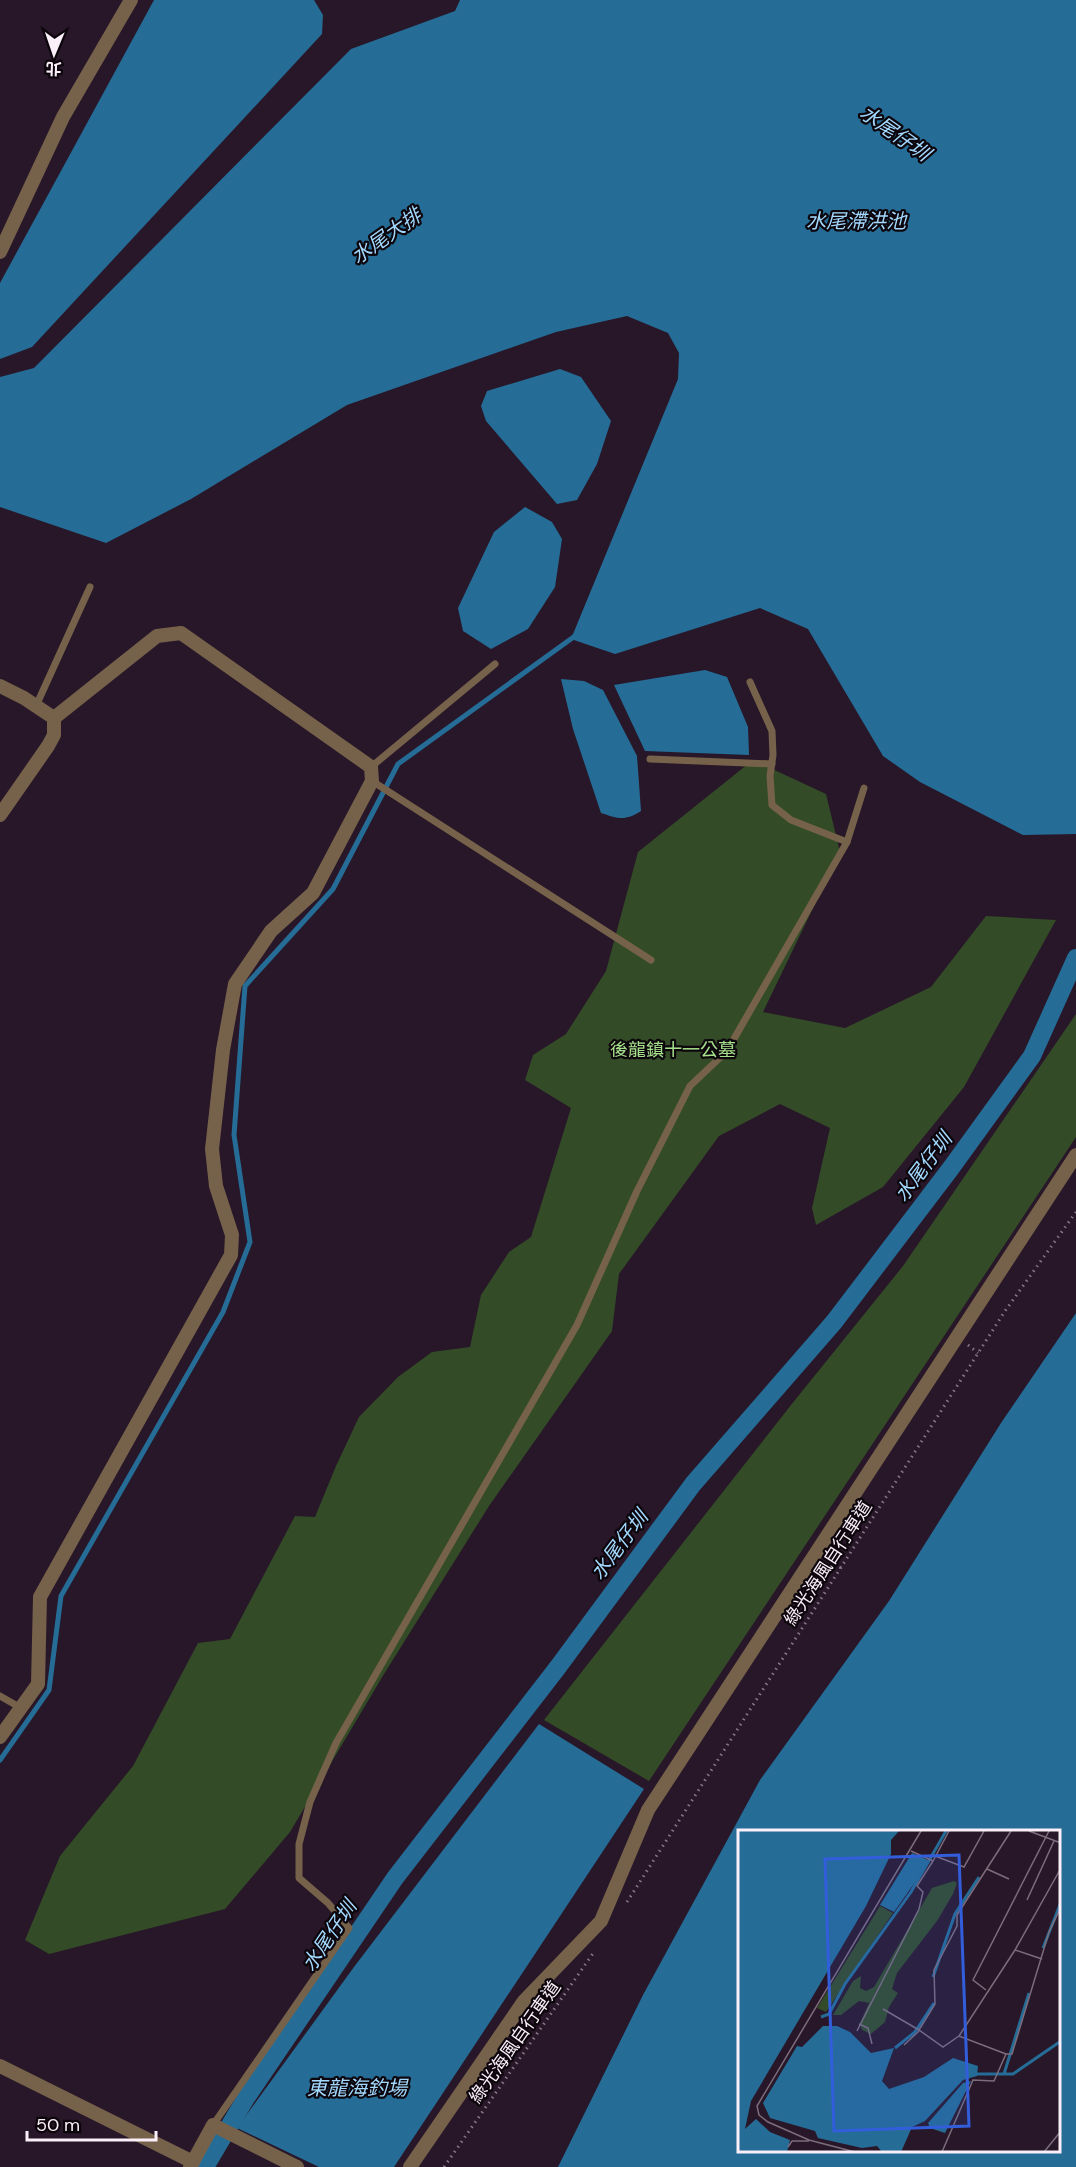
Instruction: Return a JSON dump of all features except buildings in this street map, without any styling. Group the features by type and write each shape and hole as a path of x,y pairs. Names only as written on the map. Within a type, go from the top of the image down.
{"street":[{"path":"0,252 63,117 132,0"},
{"path":"0,1737 38,1684 40,1597 231,1255 231,1235 216,1186 212,1149 223,1050 235,984 271,931 313,893 374,777 180,633 157,636 54,718"},
{"path":"0,686 54,718"},
{"path":"0,815 48,746 54,735 54,718"},
{"path":"410,2167 524,2001 601,1921 654,1801 1076,1155"},
{"path":"0,2066 191,2165 215,2127 297,2167"}],"lane":[{"path":"36,706 90,587"},
{"path":"495,664 374,777 392,794 651,960"},
{"path":"750,682 772,731 770,776 772,805 791,820 847,842"},
{"path":"650,759 772,764"},
{"path":"215,2127 349,1928 328,1903 299,1878 299,1844 310,1802 336,1743 577,1324 637,1191 690,1086 727,1051 847,842 864,788"},
{"path":"0,1696 21,1708"}],"path":[{"name":"綠光海風自行車道","path":"621,1912 1005,1311 1076,1212"},
{"name":"綠光海風自行車道","path":"444,2167 597,1948"}],"green space":[{"name":"後龍鎮十一公墓","path":"753,760 826,794 840,852 763,1012 845,1028 931,987 986,916 1056,920 964,1087 883,1187 816,1225 812,1208 830,1128 780,1104 719,1136 619,1274 612,1331 489,1506 384,1674 290,1832 225,1909 49,1954 25,1940 60,1856 133,1766 198,1643 230,1639 295,1516 315,1517 359,1417 398,1377 432,1352 470,1347 481,1295 509,1252 531,1237 571,1108 525,1080 533,1055 566,1034 606,971 638,852"},
{"path":"1076,1014 1076,1137 649,1781 544,1720 903,1266"}],"water":[{"path":"154,0 314,0 323,15 322,34 32,347 0,359 0,283"},
{"name":"水尾滯洪池","path":"460,0 1076,0 1076,834 1023,835 920,782 883,756 808,629 760,608 615,654 571,639 678,379 679,353 668,333 627,316 556,332 347,405 191,499 106,543 0,507 0,377 34,368 351,49 455,11"},
{"path":"560,369 581,377 611,421 597,464 577,500 557,504 486,421 481,406 487,391"},
{"path":"525,507 552,522 562,539 555,587 528,629 491,649 463,631 458,608 494,532"},
{"path":"705,670 727,677 748,727 749,755 645,751 614,685"},
{"path":"561,679 584,681 603,690 637,756 641,811 622,818 601,813 573,729"},
{"path":"1076,1313 1076,2167 558,2167 643,1995 760,1780 889,1601 1001,1423"},
{"name":"東龍海釣場","path":"539,1724 644,1789 394,2167 319,2167 237,2128 354,1967"}],"waterway":[{"path":"0,1760 49,1690 61,1596 223,1312 250,1242 234,1135 245,986 333,889 398,764 575,636"},
{"name":"水尾仔圳","path":"205,2167 246,2098 395,1878 558,1667 693,1484 834,1322 951,1168 1032,1056 1076,958"}],"water label":[{"name":"水尾大排","path":"386,236"}]}
